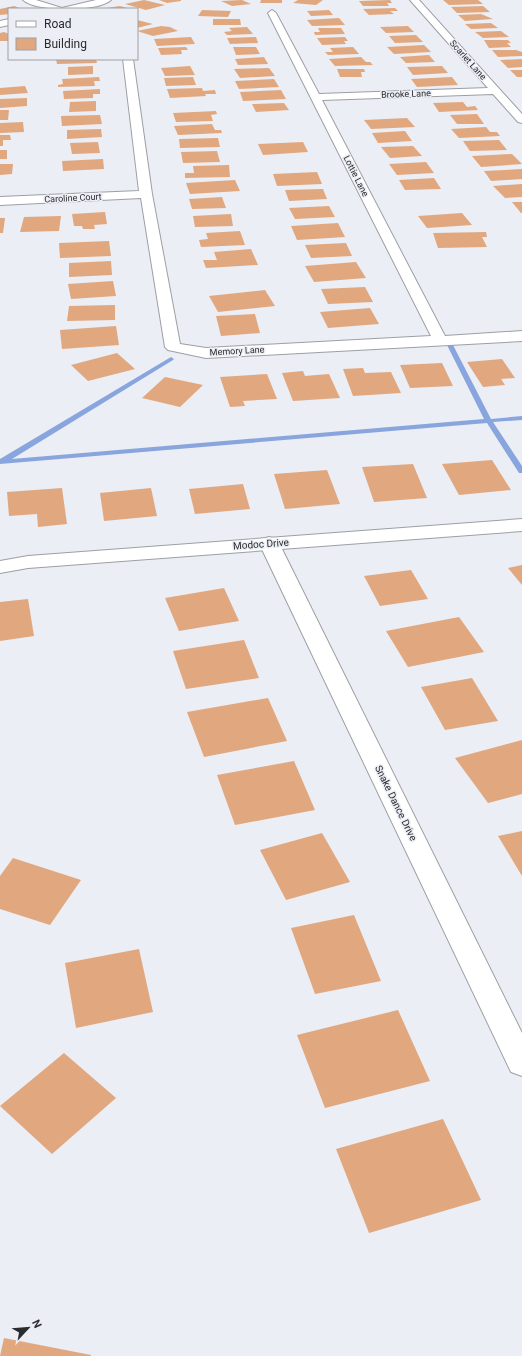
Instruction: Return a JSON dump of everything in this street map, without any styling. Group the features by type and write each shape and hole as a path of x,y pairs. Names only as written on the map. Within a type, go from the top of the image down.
{"street":[{"path":"27,0 55,8"},
{"path":"71,8 107,0"},
{"name":"Scarlet Lane","path":"414,0 522,120"},
{"name":"Lottie Lane","path":"272,13 440,340"},
{"name":"Memory Lane","path":"128,60 146,194 173,347 206,353 522,336"},
{"name":"Brooke Lane","path":"316,97 496,91"},
{"name":"Caroline Court","path":"0,202 146,194"},
{"name":"Modoc Drive","path":"0,567 28,562 522,525"},
{"name":"Snake Dance Drive","path":"269,543 522,1063"}],"building":[{"path":"144,0 165,5 146,10 125,4"},
{"path":"159,0 181,0 181,1 167,3"},
{"path":"242,0 251,4 232,6 221,1"},
{"path":"261,0 282,0 282,3 260,3"},
{"path":"298,0 323,0 316,5 293,3"},
{"path":"390,0 392,3 387,3 389,6 363,6 359,1"},
{"path":"443,0 478,0 483,4 449,5"},
{"path":"14,6 19,8 8,8 8,14 0,15 0,9"},
{"path":"120,6 127,8 107,8"},
{"path":"483,6 490,12 457,13 451,7"},
{"path":"395,8 398,11 390,11 394,14 369,15 363,9"},
{"path":"202,10 231,11 228,17 198,16"},
{"path":"329,10 333,15 311,16 307,11"},
{"path":"481,14 493,19 465,21 458,15"},
{"path":"339,18 345,25 312,26 307,20"},
{"path":"213,19 240,19 241,25 213,25"},
{"path":"138,20 153,24 138,28"},
{"path":"491,23 498,28 471,29 465,24"},
{"path":"161,26 170,27 178,31 153,36 138,31"},
{"path":"408,26 414,32 386,33 380,27"},
{"path":"247,27 253,34 227,35 224,32 232,31 229,28"},
{"path":"318,28 341,28 345,34 315,35 314,32 320,32"},
{"path":"501,31 509,37 483,38 475,32"},
{"path":"4,32 8,34 8,41 0,41 0,33"},
{"path":"416,35 423,42 395,43 389,36"},
{"path":"191,37 195,44 157,46 154,39"},
{"path":"256,37 258,43 230,44 227,38"},
{"path":"345,37 348,41 344,41 346,44 322,45 317,38"},
{"path":"484,40 508,40 511,43 507,43 511,47 489,48"},
{"path":"424,45 431,52 394,54 387,47"},
{"path":"186,47 188,50 181,50 182,54 161,55 158,48"},
{"path":"233,47 256,47 260,54 236,55"},
{"path":"353,47 359,54 328,55 325,52 333,52 330,48"},
{"path":"492,50 516,50 522,52 522,56 498,57"},
{"path":"429,55 435,62 406,63 400,57"},
{"path":"264,57 268,64 238,65 235,59"},
{"path":"361,57 366,62 370,62 373,65 335,66 329,59"},
{"path":"522,59 522,67 508,68 500,60"},
{"path":"56,60 96,60 97,63 57,64"},
{"path":"93,66 93,74 68,75 68,67"},
{"path":"190,66 195,75 165,76 161,68"},
{"path":"442,66 448,73 413,75 407,67"},
{"path":"269,68 275,76 240,78 234,69"},
{"path":"337,69 364,69 365,72 361,72 362,77 340,77"},
{"path":"510,70 522,70 522,77 517,77"},
{"path":"99,77 100,81 94,81 95,86 58,87 58,85 63,84 62,79"},
{"path":"193,77 196,85 166,86 164,78"},
{"path":"452,77 458,85 417,87 411,79"},
{"path":"274,79 279,87 239,89 235,81"},
{"path":"25,86 28,93 0,95 0,88"},
{"path":"202,88 203,91 215,90 216,94 170,98 167,89"},
{"path":"100,89 100,94 93,94 93,98 64,99 63,91"},
{"path":"281,90 286,99 243,101 240,92"},
{"path":"27,98 27,106 0,108 0,99"},
{"path":"96,101 96,111 69,112 70,102"},
{"path":"463,102 467,107 475,106 478,110 439,112 433,103"},
{"path":"284,103 289,110 256,112 252,104"},
{"path":"0,110 9,110 8,120 0,120"},
{"path":"216,111 217,114 211,115 213,121 176,122 173,113"},
{"path":"477,114 484,124 457,124 450,115"},
{"path":"100,115 102,124 62,126 61,116"},
{"path":"407,118 415,127 371,129 364,120"},
{"path":"23,122 24,132 0,133 0,123"},
{"path":"212,124 215,130 221,130 222,133 178,135 174,126"},
{"path":"486,127 490,132 497,132 500,136 459,138 451,129"},
{"path":"101,129 102,137 67,139 67,130"},
{"path":"405,131 412,141 378,143 372,133"},
{"path":"0,135 10,135 11,140 3,140 3,146 0,146"},
{"path":"218,138 220,147 180,148 179,139"},
{"path":"499,140 507,150 470,151 463,141"},
{"path":"98,142 100,153 72,154 70,143"},
{"path":"303,142 308,152 263,155 258,144"},
{"path":"413,146 422,156 390,158 381,147"},
{"path":"0,150 7,150 7,159 0,159"},
{"path":"217,151 220,162 183,163 181,152"},
{"path":"512,154 522,164 481,167 472,156"},
{"path":"103,159 104,169 63,171 62,161"},
{"path":"426,162 434,173 397,175 389,164"},
{"path":"0,164 13,164 12,174 0,175"},
{"path":"229,165 230,177 185,178 185,173 194,173 193,166"},
{"path":"522,169 522,179 491,181 484,171"},
{"path":"317,172 322,184 277,186 273,174"},
{"path":"434,178 441,189 405,190 399,180"},
{"path":"235,180 240,191 190,194 186,183"},
{"path":"522,184 522,197 505,198 493,186"},
{"path":"323,189 327,199 289,201 285,190"},
{"path":"222,197 226,208 192,209 189,199"},
{"path":"512,202 522,202 522,213 521,213"},
{"path":"329,206 335,217 295,219 289,208"},
{"path":"105,212 107,224 94,225 95,229 83,229 82,226 74,226 72,214"},
{"path":"462,213 472,225 427,228 418,216"},
{"path":"231,214 233,226 195,227 193,216"},
{"path":"61,216 59,231 20,232 24,217"},
{"path":"0,218 5,218 3,233 0,233"},
{"path":"338,223 345,237 297,240 291,226"},
{"path":"240,231 245,245 201,247 199,240 208,239 206,233"},
{"path":"486,232 487,237 482,237 487,247 438,248 433,233"},
{"path":"109,241 111,256 60,258 59,243"},
{"path":"346,243 352,256 311,258 305,245"},
{"path":"251,249 258,265 206,268 203,260 217,260 214,252"},
{"path":"111,261 112,275 69,277 69,263"},
{"path":"356,262 366,278 314,282 305,266"},
{"path":"113,281 116,296 71,299 68,284"},
{"path":"365,287 373,302 328,304 321,289"},
{"path":"265,290 275,306 218,312 209,296"},
{"path":"115,305 115,320 67,321 69,306"},
{"path":"370,308 379,324 328,328 320,312"},
{"path":"255,314 260,333 221,336 216,316"},
{"path":"116,326 119,345 62,349 60,330"},
{"path":"117,353 135,369 88,381 71,365"},
{"path":"502,359 515,378 501,379 505,385 483,387 467,362"},
{"path":"442,363 453,386 410,388 400,365"},
{"path":"363,368 365,373 391,372 401,393 353,396 343,369"},
{"path":"303,371 305,376 329,374 340,398 293,401 282,373"},
{"path":"267,374 277,399 243,401 245,406 230,407 220,377"},
{"path":"165,377 203,385 180,407 142,398"},
{"path":"492,460 511,490 459,495 442,464"},
{"path":"413,464 427,498 374,502 362,467"},
{"path":"327,470 340,504 285,509 274,474"},
{"path":"243,484 250,509 195,514 189,489"},
{"path":"62,488 67,524 38,527 37,514 9,516 7,492"},
{"path":"151,488 157,516 104,521 100,493"},
{"path":"522,565 522,585 508,568"},
{"path":"411,570 428,599 380,606 364,576"},
{"path":"224,588 239,621 179,631 165,598"},
{"path":"28,599 34,636 0,641 0,602"},
{"path":"459,617 484,652 408,667 386,631"},
{"path":"244,640 259,678 186,689 173,651"},
{"path":"472,678 498,721 445,730 421,687"},
{"path":"268,698 287,741 204,757 187,712"},
{"path":"522,740 522,794 488,803 455,758"},
{"path":"294,761 315,810 235,825 217,775"},
{"path":"522,831 522,876 498,836"},
{"path":"322,833 350,882 286,900 260,850"},
{"path":"13,858 81,880 50,925 0,909 0,876"},
{"path":"354,915 381,981 315,994 291,928"},
{"path":"139,949 153,1012 76,1028 65,963"},
{"path":"398,1010 430,1081 325,1108 297,1035"},
{"path":"64,1053 116,1098 52,1154 0,1106"},
{"path":"443,1119 481,1200 369,1233 336,1149"},
{"path":"4,1338 91,1355 91,1356 0,1356"}],"waterway":[{"path":"450,345 489,421"},
{"path":"3,461 171,359"},
{"path":"489,421 522,418"},
{"path":"0,462 489,421"},
{"path":"489,421 522,471"}]}
